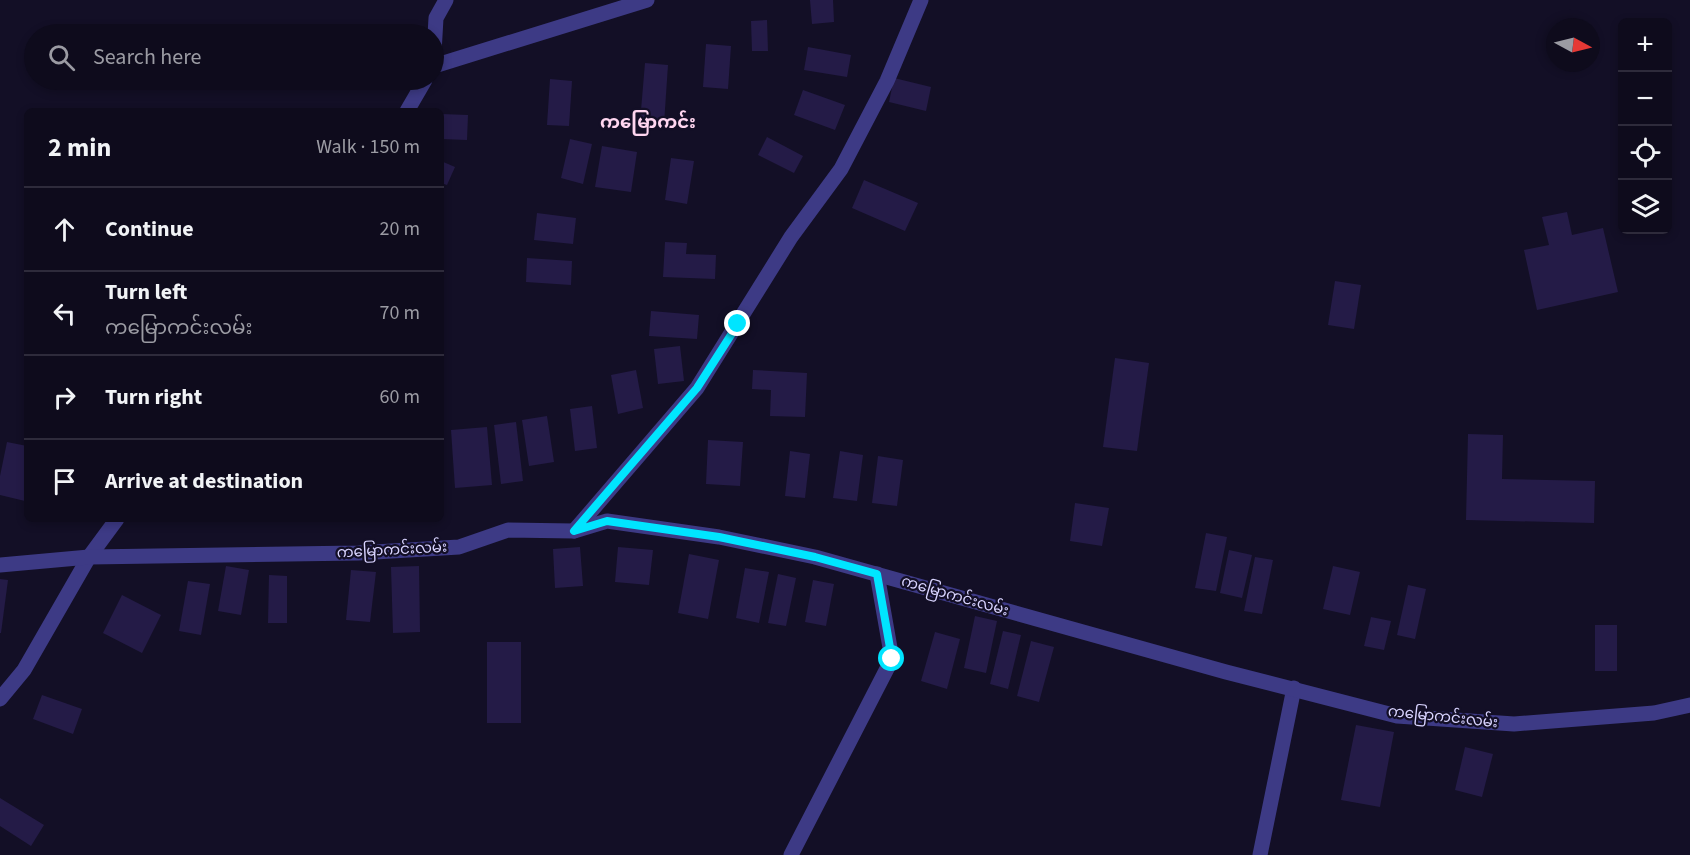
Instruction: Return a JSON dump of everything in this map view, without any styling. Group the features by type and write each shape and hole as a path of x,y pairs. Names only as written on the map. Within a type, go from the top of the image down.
{"street":[{"path":"436,24 436,18 446,0"},
{"path":"444,63 647,0"},
{"path":"574,531 697,388 791,237 841,169 887,81 921,0"},
{"path":"409,108 419,90"},
{"name":"ကမြောကင်းလမ်း","path":"0,565 89,557 358,553 448,548 459,547 508,530 574,531 607,521 719,537 815,557 1226,672 1397,716 1514,724 1654,713 1690,705"},
{"path":"0,699 24,670 89,557 115,522"},
{"path":"791,855 892,659 877,574"},
{"path":"1260,855 1294,688"}],"building":[{"path":"810,0 833,0 834,22 812,24"},
{"path":"767,20 768,51 752,51 751,21"},
{"path":"706,44 731,46 728,89 703,87"},
{"path":"808,47 851,55 847,77 804,70"},
{"path":"645,63 668,65 664,124 640,122"},
{"path":"894,78 931,87 926,111 889,102"},
{"path":"550,79 572,81 569,126 547,125"},
{"path":"803,90 845,105 835,130 794,115"},
{"path":"444,114 468,115 467,140 444,139"},
{"path":"767,137 803,156 794,173 758,155"},
{"path":"570,139 592,144 583,184 561,178"},
{"path":"602,146 637,152 631,192 595,187"},
{"path":"671,158 694,161 687,204 665,200"},
{"path":"444,162 455,167 447,185 444,184"},
{"path":"864,180 918,203 905,231 852,208"},
{"path":"1567,212 1572,235 1603,228 1618,292 1537,310 1524,250 1549,245 1542,217"},
{"path":"537,213 576,218 573,244 534,240"},
{"path":"665,242 687,243 686,254 716,255 715,279 663,277"},
{"path":"527,258 572,261 571,285 526,282"},
{"path":"1335,281 1361,285 1354,329 1328,325"},
{"path":"651,311 699,315 697,339 649,336"},
{"path":"680,346 684,381 658,384 654,349"},
{"path":"1115,358 1149,363 1137,451 1103,447"},
{"path":"636,370 643,408 618,414 611,375"},
{"path":"753,370 807,373 805,417 770,416 771,390 752,389"},
{"path":"592,406 597,448 575,451 570,409"},
{"path":"547,416 554,462 529,466 522,420"},
{"path":"516,422 523,481 501,484 494,425"},
{"path":"487,427 492,485 455,488 451,430"},
{"path":"1468,434 1503,435 1502,479 1595,481 1594,523 1466,520"},
{"path":"708,440 743,442 740,486 706,484"},
{"path":"7,442 24,445 24,501 0,495 0,476"},
{"path":"790,451 810,454 805,498 785,496"},
{"path":"840,451 863,455 857,501 833,498"},
{"path":"878,456 903,460 897,506 872,503"},
{"path":"1075,503 1109,508 1102,546 1070,541"},
{"path":"1206,533 1227,537 1216,591 1195,588"},
{"path":"580,547 583,586 555,588 553,549"},
{"path":"618,547 653,550 649,585 615,582"},
{"path":"1229,550 1252,555 1242,598 1220,593"},
{"path":"689,554 719,560 708,619 678,613"},
{"path":"1255,557 1273,560 1262,614 1244,611"},
{"path":"226,566 249,570 241,615 218,611"},
{"path":"419,566 420,632 393,633 391,567"},
{"path":"1333,566 1360,572 1350,615 1323,609"},
{"path":"745,568 769,572 759,623 736,618"},
{"path":"351,570 376,572 370,622 346,620"},
{"path":"778,574 796,578 786,626 768,623"},
{"path":"269,575 287,576 287,623 268,623"},
{"path":"0,579 8,580 1,633 0,633"},
{"path":"813,580 834,584 826,626 805,622"},
{"path":"188,581 210,584 201,635 179,631"},
{"path":"1408,585 1426,589 1415,639 1397,635"},
{"path":"122,595 161,615 142,653 103,633"},
{"path":"975,616 997,621 986,673 964,668"},
{"path":"1371,617 1391,621 1384,650 1364,646"},
{"path":"1595,625 1617,625 1617,671 1595,671"},
{"path":"1003,631 1021,635 1008,689 990,684"},
{"path":"935,632 960,639 947,689 921,681"},
{"path":"1031,641 1054,647 1039,702 1017,696"},
{"path":"487,642 521,642 521,723 487,723"},
{"path":"42,695 82,709 73,734 33,719"},
{"path":"1356,725 1394,732 1380,807 1341,800"},
{"path":"1465,747 1493,754 1482,797 1455,790"},
{"path":"0,798 44,825 31,846 0,826"}],"district":[{"name":"ကမြောကင်း","path":"648,122"}],"route":[{"path":"738,324 697,388 574,531 607,521 719,537 815,557 877,574 892,659"}]}
